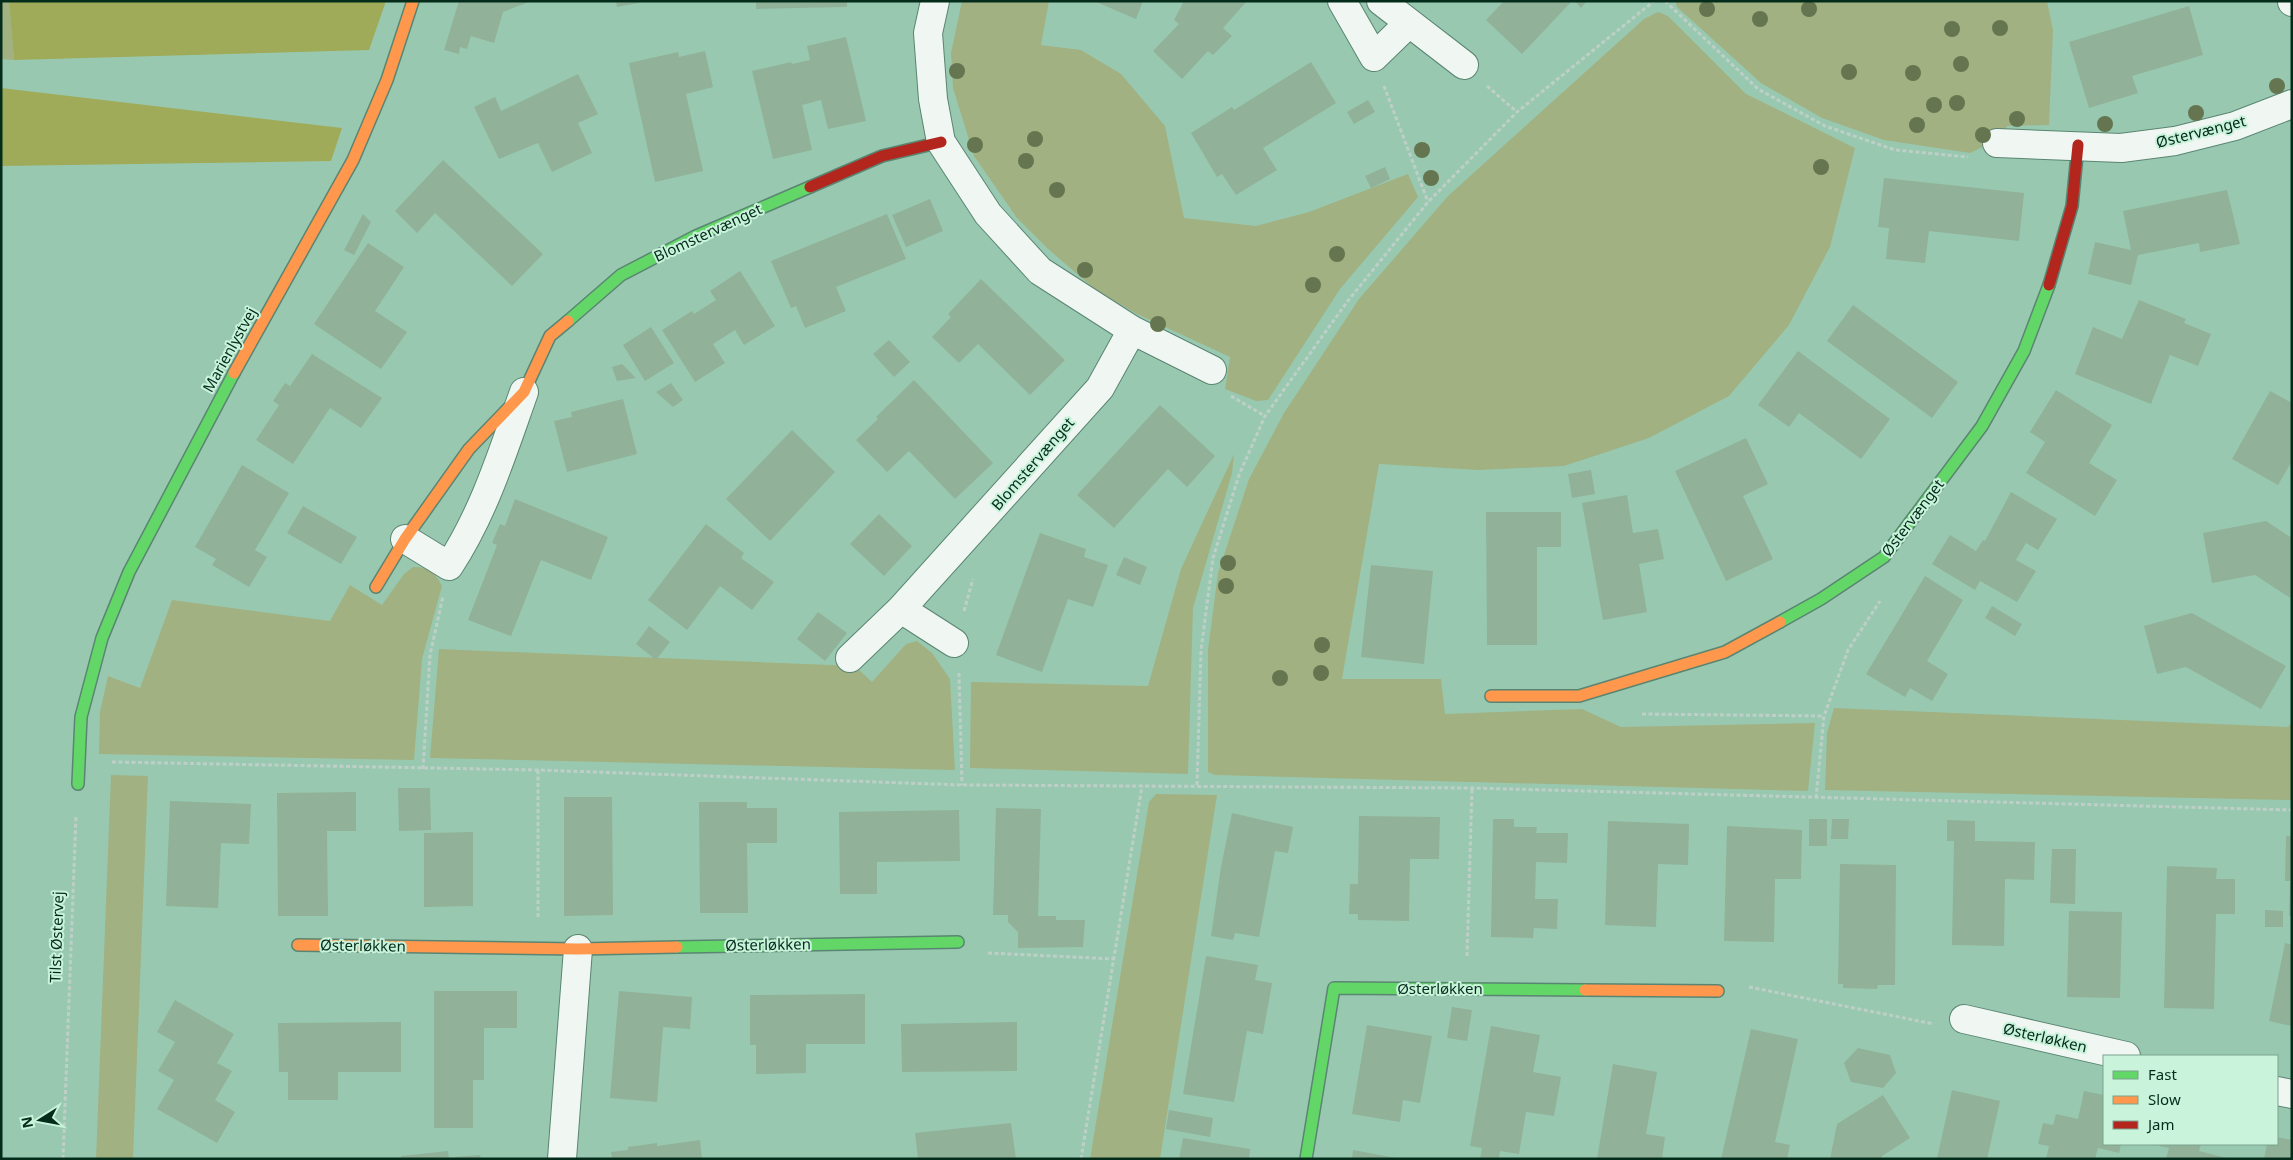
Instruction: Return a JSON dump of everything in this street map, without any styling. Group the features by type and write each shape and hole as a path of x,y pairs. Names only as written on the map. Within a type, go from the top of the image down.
{"street":[{"name":"Marienlystvej","path":"79,762 81,717 102,638 130,572 202,430 353,160 387,80 413,1"},
{"path":"935,1 928,33 933,99 941,142 988,214 1040,271 1132,330 1212,370"},
{"path":"1342,1 1374,57 1409,23"},
{"path":"1381,1 1464,66"},
{"name":"Østervænget","path":"1998,143 2121,148 2175,141 2235,126 2292,104"},
{"name":"Blomstervænget","path":"449,566 468,538 524,392 550,336 621,275 696,236 882,156 941,142"},
{"name":"Østervænget","path":"1490,696 1579,696 1725,652 1822,600 1884,557 1982,426 2024,351 2052,276 2072,206 2078,145"},
{"name":"Blomstervænget","path":"850,658 901,609 1100,388 1132,330"},
{"name":"Blomstervænget","path":"376,587 405,539 469,449 524,392"},
{"path":"405,539 449,566"},
{"path":"901,609 954,643"},
{"path":"78,784 79,762"},
{"name":"Østerløkken","path":"298,946 578,949 958,942"},
{"path":"562,1159 578,949"},
{"name":"Østerløkken","path":"1306,1159 1334,988 1718,991"},
{"name":"Østerløkken","path":"1964,1019 2122,1055"},
{"path":"2278,1091 2292,1094"}],"path":[{"path":"1197,785 1201,650 1213,558 1239,476 1265,416 1347,302 1428,202 1517,112 1654,1"},
{"path":"1664,1 1758,89 1825,126 1895,150 1970,158 1979,158 1998,143"},
{"path":"1374,57 1428,202"},
{"path":"1464,66 1517,112"},
{"path":"1212,370 1221,390 1265,416"},
{"path":"1816,798 1824,716 1848,650 1883,596 1884,557"},
{"path":"423,769 430,656 449,566"},
{"path":"1632,714 1824,716"},
{"path":"79,762 538,770 962,785 1472,788 2292,810"},
{"path":"538,770 538,948"},
{"name":"Tilst Østervej","path":"63,1159 78,784"},
{"path":"1081,1159 1142,786"},
{"path":"1466,989 1472,788"},
{"path":"958,942 977,952 1114,959"},
{"path":"1718,991 1733,984 1931,1025 1964,1019"}],"green space":[{"path":"1,1 9,1 14,60 1,59"},
{"path":"9,1 386,1 369,50 14,60"},
{"path":"962,1 1049,1 1041,45 1081,50 1121,74 1165,126 1184,218 1256,226 1309,212 1408,174 1418,197 1340,289 1268,400 1256,401 1225,389 1230,357 1137,314 1096,290 1048,249 1017,218 974,156 953,88 951,53"},
{"path":"1675,1 2047,1 2053,30 2049,125 2007,126 2004,137 1970,153 1884,140 1822,118 1761,83 1677,7"},
{"path":"1658,12 1668,16 1746,94 1855,148 1830,247 1789,325 1729,396 1649,438 1564,466 1479,470 1379,464 1342,679 1441,679 1445,714 1582,709 1621,727 1815,723 1808,791 1215,775 1208,772 1208,650 1218,573 1249,479 1284,413 1359,299 1448,196 1644,19"},
{"path":"1,88 342,128 331,161 1,166"},
{"path":"1234,454 1232,473 1193,608 1188,774 970,768 971,682 1148,686 1181,569"},
{"path":"413,567 431,571 442,586 422,659 414,760 99,754 100,712 108,676 140,688 172,600 330,621 350,585 382,605 404,574"},
{"path":"917,641 932,653 950,679 955,770 430,758 439,649 855,666 872,682 906,644"},
{"path":"1834,708 2288,727 2292,722 2292,800 1825,790 1827,733"},
{"path":"111,775 148,776 133,1159 96,1159"},
{"path":"1156,794 1217,795 1160,1159 1090,1159 1149,802"}],"building":[{"path":"459,1 531,1 503,12 494,43 471,36 467,49 460,47 459,54 444,50"},
{"path":"616,1 644,1 644,2 617,7"},
{"path":"756,1 847,1 847,7 756,9"},
{"path":"1094,1 1143,1 1136,19"},
{"path":"1184,1 1247,1 1223,28 1232,36 1213,55 1208,51 1182,79 1153,51 1179,24 1174,20"},
{"path":"1504,1 1572,1 1522,54 1486,20"},
{"path":"1575,1 1587,1 1581,8"},
{"path":"2189,6 2203,55 2132,76 2138,93 2089,108 2069,42"},
{"path":"846,37 866,121 828,129 821,100 802,105 812,150 773,159 752,71 791,62 792,64 810,60 807,46"},
{"path":"705,51 713,87 686,94 703,171 655,182 629,63 678,52 679,57"},
{"path":"1311,62 1336,103 1263,148 1277,170 1236,195 1222,174 1217,177 1191,133 1232,107 1234,110"},
{"path":"578,74 598,114 578,123 592,153 552,172 538,143 499,159 474,107 495,97 501,111"},
{"path":"1368,100 1375,112 1354,124 1347,112"},
{"path":"443,160 543,254 512,286 435,213 417,233 395,211"},
{"path":"1385,167 1390,179 1371,188 1365,176"},
{"path":"1884,178 2024,193 2019,241 1929,231 1925,263 1886,259 1889,228 1878,227"},
{"path":"2227,190 2240,244 2200,252 2199,243 2138,255 2131,285 2088,274 2095,242 2131,250 2123,211"},
{"path":"930,199 943,231 906,247 892,215"},
{"path":"363,214 371,222 354,255 344,250"},
{"path":"887,214 906,259 836,287 846,311 805,328 796,306 791,308 771,261"},
{"path":"368,243 404,267 375,311 407,332 381,369 314,324"},
{"path":"740,271 775,326 744,345 735,330 713,344 725,363 695,382 662,330 692,311 694,314 716,300 710,291"},
{"path":"981,279 1065,360 1030,395 978,344 959,363 932,337 951,317 948,314"},
{"path":"2139,300 2186,319 2184,323 2211,334 2198,366 2170,355 2151,404 2075,374 2093,327 2122,339"},
{"path":"1853,305 1958,382 1932,418 1827,341"},
{"path":"651,327 674,363 645,381 623,345"},
{"path":"889,340 910,362 894,377 873,354"},
{"path":"1798,351 1890,419 1861,459 1799,413 1789,427 1758,405"},
{"path":"312,354 382,398 361,428 330,408 293,464 256,440 279,405 273,401 285,383 290,386"},
{"path":"622,364 636,378 617,381 612,367"},
{"path":"914,380 993,463 955,499 909,451 887,472 856,440 878,419 876,417"},
{"path":"671,383 683,400 673,407 656,392"},
{"path":"2056,390 2112,425 2089,463 2117,480 2095,516 2026,473 2045,442 2030,432"},
{"path":"2270,391 2292,403 2292,461 2278,485 2232,459"},
{"path":"623,399 637,454 567,472 554,421 572,417 571,412"},
{"path":"1160,405 1215,456 1187,487 1168,469 1114,528 1077,495"},
{"path":"792,430 835,472 770,541 726,499"},
{"path":"1746,438 1768,484 1743,496 1773,559 1726,581 1675,471"},
{"path":"242,465 289,493 255,550 267,557 249,587 212,565 216,559 195,547"},
{"path":"1591,470 1595,494 1572,498 1568,474"},
{"path":"2011,492 2057,519 2038,550 2026,543 2016,560 2036,571 2017,602 1980,581 1975,590 1932,564 1950,535 1976,551 1983,540 1985,541"},
{"path":"1627,495 1633,533 1658,529 1664,559 1639,564 1647,612 1603,620 1582,503"},
{"path":"515,499 608,537 591,580 541,560 511,636 468,620 497,545 492,543 500,524 505,526"},
{"path":"303,506 357,537 341,564 287,533"},
{"path":"1486,512 1561,512 1561,547 1537,547 1537,645 1487,645"},
{"path":"879,514 912,546 884,576 850,544"},
{"path":"2266,521 2292,538 2292,599 2255,575 2212,583 2203,533"},
{"path":"706,524 744,553 741,558 774,582 752,610 720,586 687,630 648,600"},
{"path":"1040,533 1086,549 1084,557 1108,565 1093,607 1068,599 1042,672 996,655"},
{"path":"1124,557 1147,567 1140,585 1116,575"},
{"path":"1371,565 1433,571 1424,664 1361,657"},
{"path":"1925,576 1963,600 1927,661 1948,674 1932,701 1910,688 1905,697 1866,674"},
{"path":"1992,606 2022,624 2015,636 1985,618"},
{"path":"818,612 847,633 825,661 797,639"},
{"path":"2192,613 2286,666 2261,709 2186,667 2157,674 2144,626"},
{"path":"649,626 670,642 656,660 636,644"},
{"path":"398,788 430,788 431,830 399,831"},
{"path":"356,792 356,831 327,831 328,916 278,916 277,793"},
{"path":"564,797 612,797 613,915 564,916"},
{"path":"170,801 251,804 249,844 221,843 218,908 166,906"},
{"path":"699,802 747,802 747,808 777,808 777,843 747,843 748,913 700,913"},
{"path":"996,808 1041,809 1038,916 1056,916 1056,920 1085,920 1083,947 1018,948 1018,932 1008,922 1008,915 993,915"},
{"path":"959,810 960,861 877,862 877,894 840,894 839,812"},
{"path":"1232,813 1293,827 1288,853 1275,851 1259,937 1235,933 1233,940 1211,936 1221,867"},
{"path":"1359,816 1440,817 1439,859 1410,859 1409,921 1358,920 1358,914 1349,914 1350,884 1358,884"},
{"path":"1493,819 1514,819 1514,827 1537,827 1536,833 1568,833 1567,863 1536,862 1535,899 1558,899 1557,929 1534,928 1533,938 1491,937"},
{"path":"1809,819 1827,819 1827,846 1809,846"},
{"path":"1832,819 1849,819 1848,839 1831,839"},
{"path":"1947,820 1975,821 1975,841 2035,842 2034,880 2005,879 2004,946 1952,945 1954,841 1947,841"},
{"path":"1608,821 1689,824 1688,865 1658,864 1656,927 1605,925"},
{"path":"1727,826 1802,830 1801,879 1775,879 1774,942 1724,941"},
{"path":"473,832 473,906 424,907 424,833"},
{"path":"2286,836 2292,836 2292,881 2285,881"},
{"path":"2052,849 2076,849 2075,904 2050,903"},
{"path":"1840,864 1896,865 1895,985 1878,985 1877,989 1843,988 1843,984 1838,984"},
{"path":"2167,866 2217,868 2216,879 2235,879 2235,914 2216,914 2214,1009 2164,1008"},
{"path":"2290,882 2292,882 2292,917 2289,916"},
{"path":"2265,910 2283,911 2283,927 2265,927"},
{"path":"2069,911 2122,912 2120,998 2067,997"},
{"path":"2285,943 2292,945 2292,1026 2269,1021"},
{"path":"1206,956 1258,965 1255,980 1272,983 1263,1034 1247,1031 1234,1102 1183,1094"},
{"path":"434,991 517,991 517,1028 484,1028 484,1080 473,1080 473,1128 434,1128"},
{"path":"619,991 692,997 690,1029 663,1027 657,1102 610,1098"},
{"path":"865,994 865,1044 806,1044 806,1073 756,1074 756,1045 750,1045 750,995"},
{"path":"175,1000 234,1034 217,1063 232,1071 215,1100 235,1112 217,1143 157,1109 174,1080 158,1071 175,1042 157,1032"},
{"path":"1452,1007 1472,1010 1467,1041 1447,1038"},
{"path":"401,1022 401,1072 338,1072 338,1100 288,1100 288,1072 279,1072 278,1023"},
{"path":"1017,1022 1017,1071 902,1072 901,1024"},
{"path":"1367,1025 1432,1036 1420,1103 1403,1100 1400,1122 1352,1114"},
{"path":"1491,1026 1540,1035 1533,1072 1561,1077 1554,1116 1526,1112 1519,1154 1500,1151 1499,1159 1480,1159 1482,1148 1470,1146"},
{"path":"1751,1029 1798,1039 1775,1142 1790,1145 1787,1159 1721,1159"},
{"path":"1858,1048 1890,1055 1896,1073 1883,1088 1851,1082 1844,1063"},
{"path":"1613,1064 1657,1072 1646,1134 1665,1137 1662,1159 1597,1159"},
{"path":"1952,1090 2000,1101 1987,1159 1937,1159"},
{"path":"2084,1091 2103,1095 2103,1145 2121,1145 2119,1153 2098,1148 2095,1159 2046,1159 2049,1146 2038,1144 2043,1123 2053,1125 2056,1114 2078,1119"},
{"path":"1883,1095 1910,1138 1882,1156 1881,1159 1830,1159 1837,1124"},
{"path":"1169,1110 1213,1118 1210,1137 1166,1129"},
{"path":"1011,1123 1016,1159 918,1159 915,1133"},
{"path":"2278,1137 2292,1140 2292,1159 2264,1159 2267,1145 2278,1145"},
{"path":"1183,1138 1250,1149 1249,1159 1179,1159"},
{"path":"700,1140 702,1159 612,1159 611,1152 628,1150 628,1147 657,1143 657,1146"},
{"path":"2201,1145 2199,1151 2230,1159 2166,1159 2169,1148 2159,1146"},
{"path":"1353,1150 1396,1158 1396,1159 1352,1159"},
{"path":"448,1151 449,1159 401,1159 401,1156"},
{"path":"480,1155 481,1159 455,1159 455,1157"}],"traffic: fast":[{"path":"568,321 621,275 696,236 810,187"},
{"path":"1780,622 1821,599 1884,557 1982,426 2024,351 2049,285"},
{"path":"78,784 81,717 102,638 129,572 234,373"},
{"path":"677,947 958,942"},
{"path":"1306,1159 1334,988 1585,990"}],"traffic: slow":[{"path":"234,373 353,160 387,80 413,1"},
{"path":"376,587 405,539 469,449 524,392 550,336 568,321"},
{"path":"1491,696 1579,696 1725,652 1780,622"},
{"path":"298,945 578,949 677,947"},
{"path":"1585,990 1718,991"}],"traffic: jam":[{"path":"810,187 882,156 941,142"},
{"path":"2049,285 2072,206 2078,145"}]}
